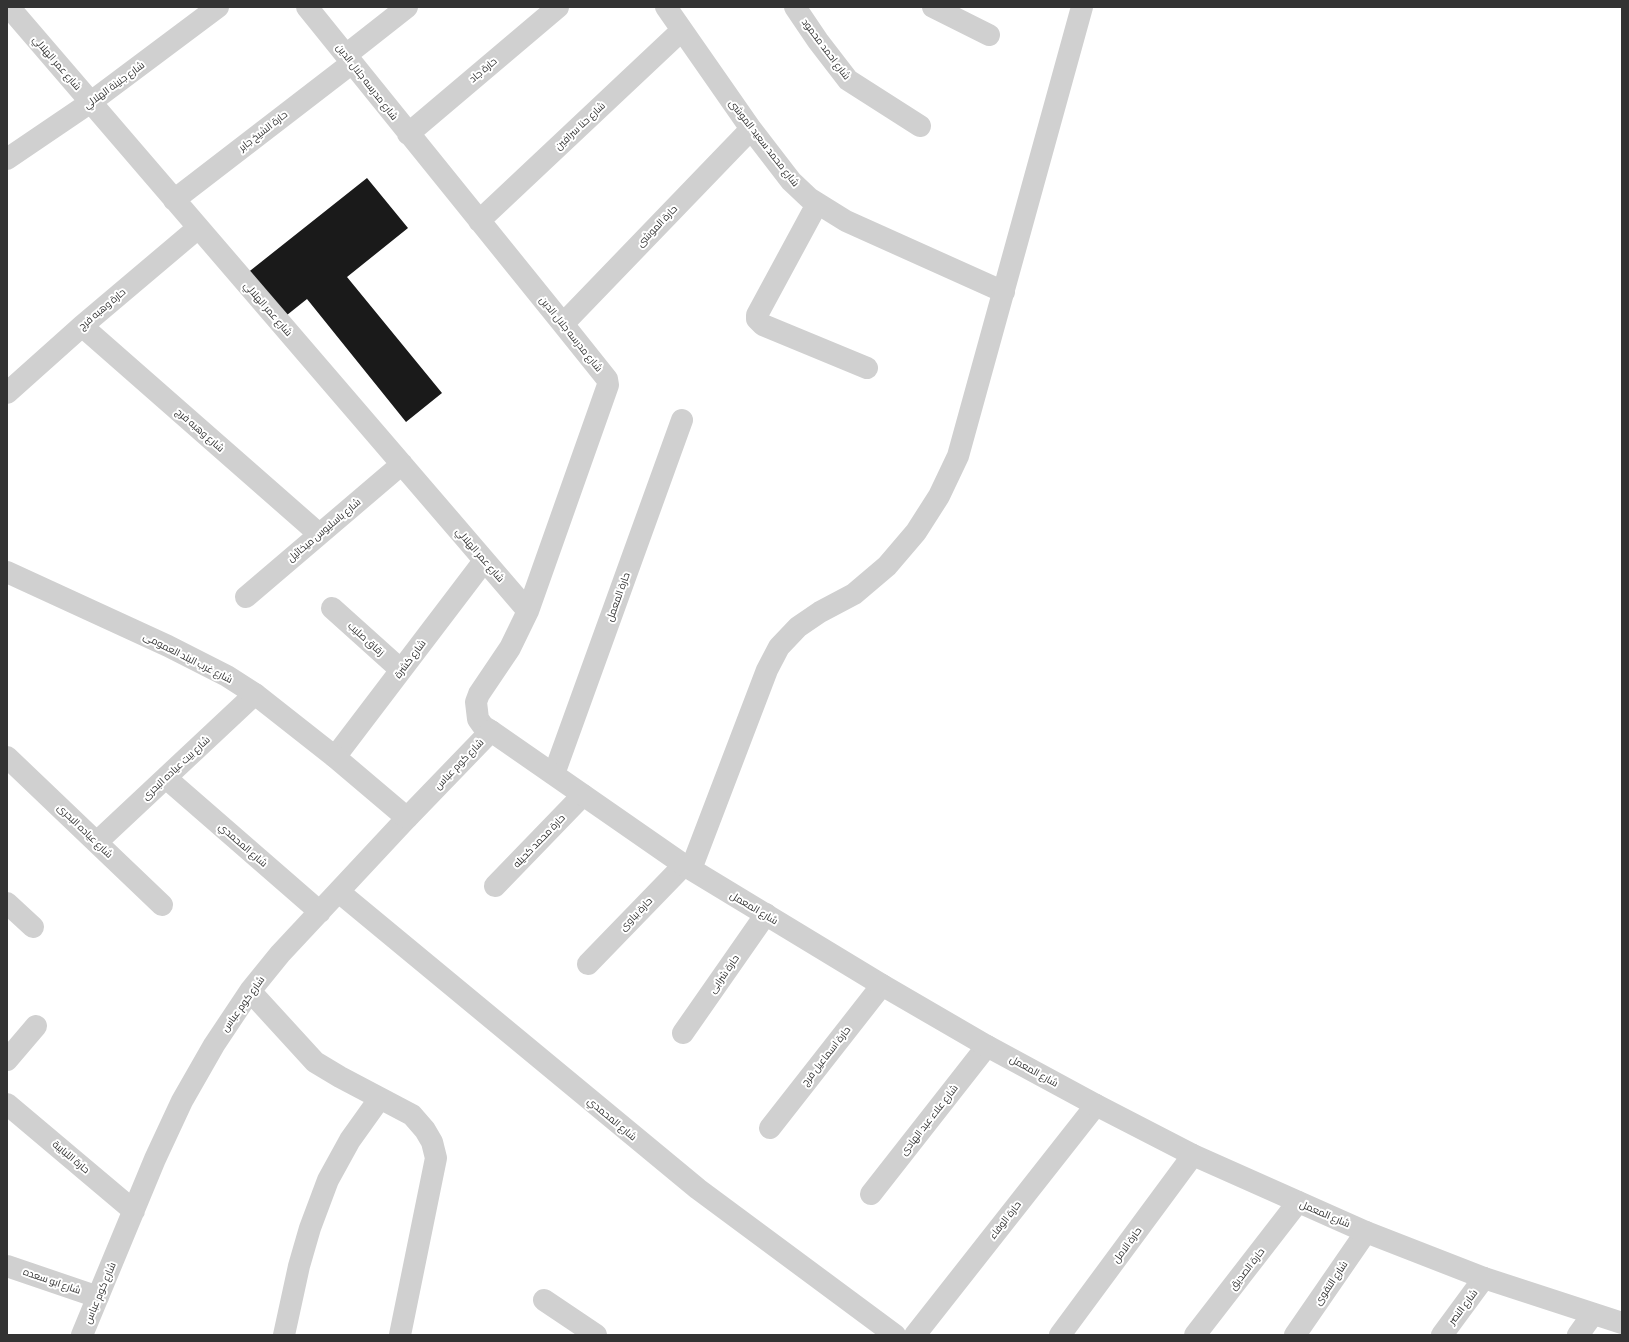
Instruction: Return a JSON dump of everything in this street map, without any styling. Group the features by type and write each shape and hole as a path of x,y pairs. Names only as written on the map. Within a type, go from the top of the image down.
{"street":[{"name":"شارع جنينة الهلالي","path":"7,159 91,102 218,7"},
{"name":"شارع مدرسه جلال الدين","path":"307,7 607,379 608,385 528,611 510,648 479,694 476,702 478,719 491,731"},
{"name":"حارة الشيخ جابر","path":"174,200 349,59 407,7"},
{"name":"حارة جاد","path":"408,134 558,7"},
{"name":"شارع احمد محمود","path":"795,7 818,41 848,80 920,126"},
{"path":"933,7 989,35"},
{"path":"687,867 767,670 780,647 798,627 820,612 854,594 887,566 916,532 939,496 958,456 1082,7"},
{"name":"شارع محمد سعيد الموشى","path":"669,8 681,31 751,129 791,181 817,204 846,221 1004,292"},
{"name":"شارع عمر الهلالي","path":"13,9 174,200 528,611"},
{"name":"شارع حنا سرافين","path":"479,221 681,31"},
{"name":"حارة الموشى","path":"563,324 751,129"},
{"path":"817,204 757,315 757,318 763,325 867,368"},
{"name":"حارة وهبه فرج","path":"7,393 82,326 198,228"},
{"name":"شارع وهبه فرج","path":"82,326 319,534"},
{"name":"حارة المعمل","path":"554,774 682,420"},
{"name":"شارع باسليوس ميخائيل","path":"246,596 402,464"},
{"name":"شارع كشرة","path":"336,757 484,561"},
{"name":"شارع غرب البلد العمومى","path":"7,572 197,660 255,694 336,757 407,818"},
{"name":"زقاق صليب","path":"332,608 401,670"},
{"name":"شارع بيت عياده البحرى","path":"97,842 255,694"},
{"name":"شارع المعمل","path":"491,731 687,867 882,985 987,1046 1096,1105 1193,1155 1366,1232 1484,1278 1622,1323"},
{"name":"شارع كوم عباس","path":"82,1335 155,1159 182,1101 214,1045 250,991 280,954 407,818 491,731"},
{"name":"شارع عياده البحرى","path":"7,757 162,905"},
{"name":"شارع المحمدي","path":"166,778 320,912"},
{"name":"حارة محمد كحيله","path":"495,886 583,795"},
{"name":"حارة بباوى","path":"588,964 687,867"},
{"name":"شارع المحمدي","path":"338,892 698,1189 894,1335"},
{"path":"7,904 33,927"},
{"name":"حارة شرابى","path":"683,1033 766,914"},
{"name":"حارة اسماعيل فرج","path":"770,1128 882,985"},
{"path":"250,991 315,1062 412,1115 425,1130 432,1142 436,1158 400,1335"},
{"path":"7,1060 36,1026"},
{"name":"شارع علاء عبد الهادى","path":"871,1194 987,1046"},
{"path":"284,1335 299,1266 310,1228 328,1180 350,1140 380,1098"},
{"name":"حارة اللبايبة","path":"7,1104 134,1211"},
{"name":"حارة الوفاء","path":"915,1335 1096,1105"},
{"name":"حارة الامل","path":"1060,1335 1193,1155"},
{"name":"حارة الصديق","path":"1195,1335 1298,1202"},
{"name":"شارع التقوى","path":"1295,1335 1366,1232"},
{"name":"شارع ابو سعده","path":"7,1266 98,1297"},
{"name":"شارع النصر","path":"1442,1335 1484,1278"},
{"path":"544,1300 596,1335"},
{"path":"1578,1335 1593,1314"}],"building":[{"path":"367,178 408,228 347,277 442,393 406,422 307,299 282,319 246,274"}]}
